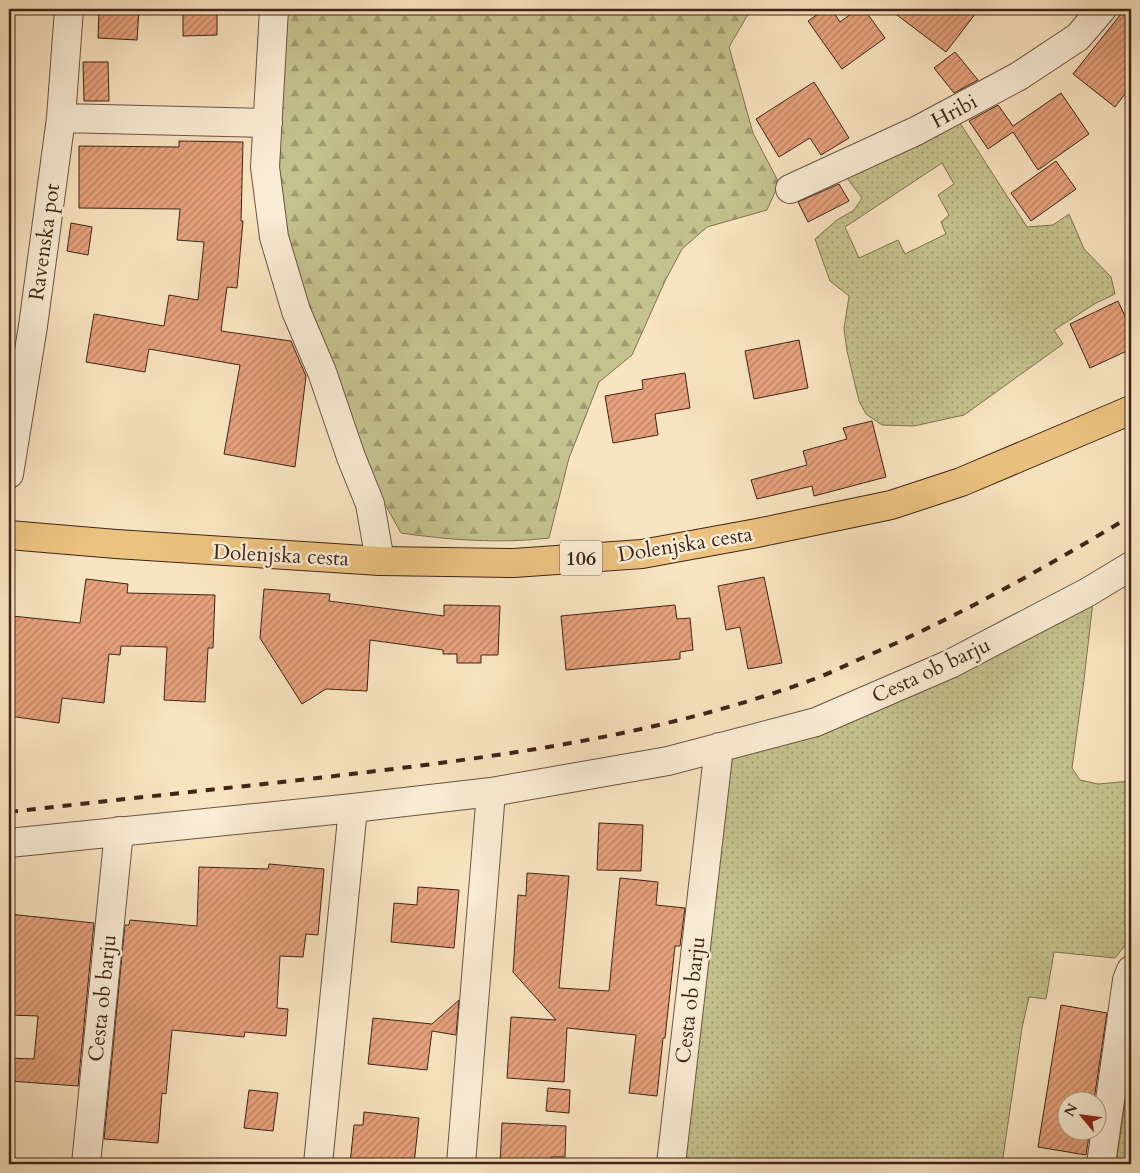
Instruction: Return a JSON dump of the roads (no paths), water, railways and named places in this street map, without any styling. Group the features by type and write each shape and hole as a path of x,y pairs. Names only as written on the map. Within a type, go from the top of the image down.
{"main road":[{"name":"Dolenjska cesta","path":"9,535 380,561 514,563 642,554 758,533 891,505 962,482 1131,410"}],"street":[{"name":"Ravenska pot","path":"9,474 33,326 62,118 69,9"},
{"path":"274,9 265,167 274,237 296,311 322,372 351,458 370,504 380,561"},
{"name":"Hribi","path":"790,189 916,131 1019,76 1078,37 1102,9"},
{"path":"62,118 268,123"},
{"name":"Cesta ob barju","path":"9,843 491,792 668,761 816,722 950,664 1088,592 1131,566"},
{"name":"Cesta ob barju","path":"670,1164 719,747"},
{"path":"461,1164 491,792"},
{"path":"318,1164 353,808"},
{"name":"Cesta ob barju","path":"86,1164 119,832"},
{"path":"1101,1164 1126,980 1131,970"}],"railway":[{"path":"9,812 448,762 569,743 629,732 688,718 813,680 895,644 998,592 1131,516"}]}
